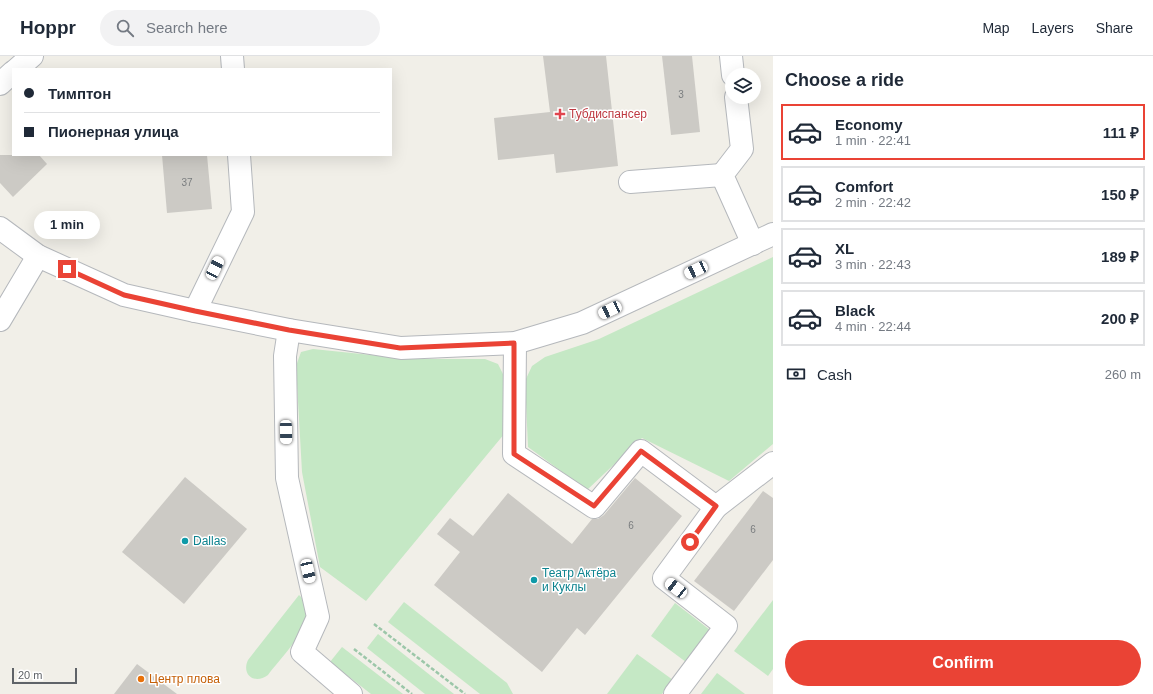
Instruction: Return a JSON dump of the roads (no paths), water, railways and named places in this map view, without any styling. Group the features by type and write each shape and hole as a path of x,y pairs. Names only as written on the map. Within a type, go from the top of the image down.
{"street":[{"path":"18,68 32,56"},
{"path":"232,56 233,68"},
{"path":"731,56 732,68"},
{"path":"0,84 12,73"},
{"path":"630,182 722,174 742,149 737,104"},
{"path":"195,311 243,212 239,156"},
{"path":"722,174 753,244"},
{"path":"0,228 38,256 124,295 289,330 400,348 514,343 582,323 773,234"},
{"path":"0,320 38,256"},
{"path":"289,330 285,356 287,478 318,617 302,652 351,694"},
{"path":"514,343 514,454 594,506 641,451 716,506"},
{"path":"675,694 726,626 664,578 716,506 773,463"}],"place":[{"name":"Тубдиспансер","path":"560,114"},
{"name":"Dallas","path":"185,541"},
{"name":"Театр Актёра и Куклы","path":"534,580"},
{"name":"Центр плова","path":"141,679"}]}
